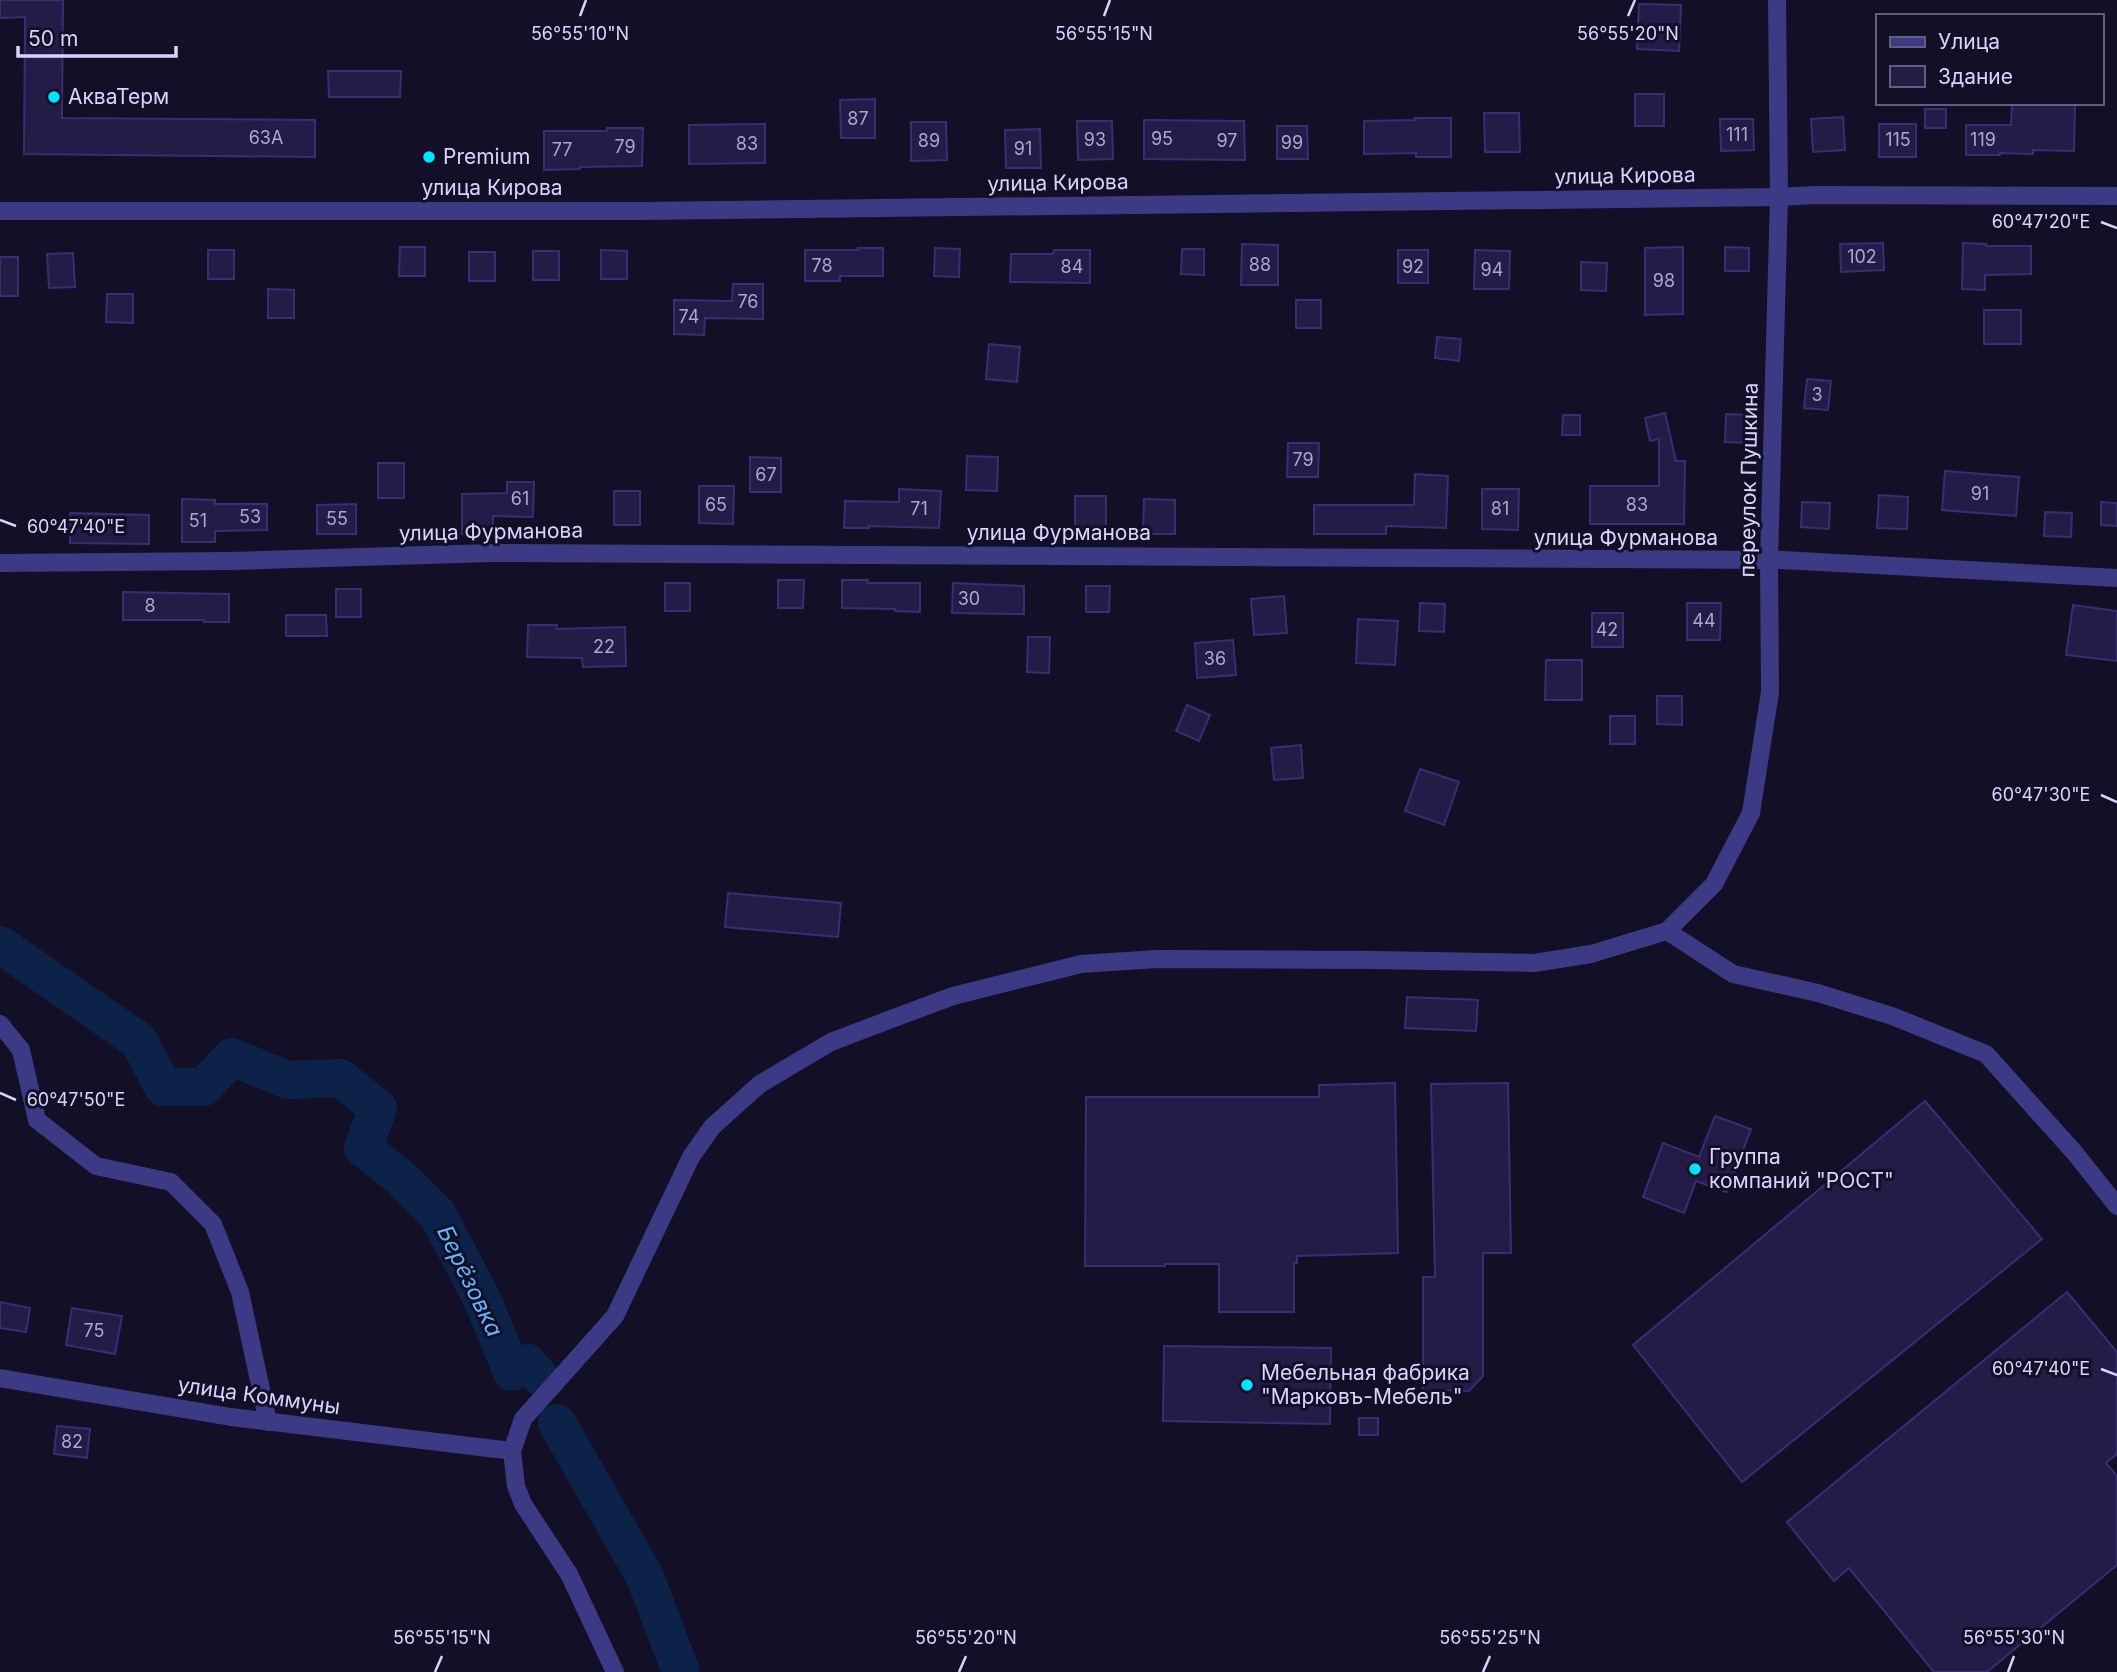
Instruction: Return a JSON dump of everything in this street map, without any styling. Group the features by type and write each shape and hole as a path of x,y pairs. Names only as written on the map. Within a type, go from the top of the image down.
{"street":[{"name":"переулок Пушкина","path":"1667,930 1714,884 1751,813 1770,692 1769,561 1779,197 1777,0"},
{"name":"улица Кирова","path":"0,211 640,211 1814,195 2117,196"},
{"name":"улица Фурманова","path":"0,563 230,561 492,553 1782,560 2117,579"},
{"path":"615,1672 569,1574 523,1504 516,1486 512,1451 523,1419 615,1317 691,1157 712,1127 760,1084 831,1042 953,996 1081,964 1157,959 1534,963 1591,954 1667,930 1733,974 1818,993 1892,1016 1986,1054 2074,1152 2117,1206"},
{"path":"0,1024 21,1050 37,1120 96,1166 171,1182 214,1224 240,1292 268,1422"},
{"name":"улица Коммуны","path":"0,1378 268,1422 512,1451"}],"building":[{"path":"0,0 63,0 62,118 315,120 315,157 24,154 25,17 0,18"},
{"path":"1639,4 1681,5 1679,51 1637,49"},
{"path":"328,71 401,71 400,97 329,97"},
{"path":"1635,94 1664,94 1664,126 1635,126"},
{"path":"875,99 875,138 841,138 840,100"},
{"path":"2012,105 2075,105 2074,151 2033,150 2033,154 1966,155 1966,125 2011,125"},
{"path":"1925,109 1946,109 1946,128 1925,128"},
{"path":"1484,113 1519,113 1520,152 1485,152"},
{"path":"1843,117 1845,150 1813,152 1811,119"},
{"path":"1415,118 1451,118 1451,157 1416,157 1416,153 1364,154 1364,121 1416,120"},
{"path":"1720,119 1753,119 1754,150 1721,151"},
{"path":"1144,120 1244,121 1245,160 1144,159"},
{"path":"1077,121 1112,121 1113,159 1078,160"},
{"path":"911,122 946,122 947,160 911,161"},
{"path":"765,124 765,163 689,164 689,125"},
{"path":"1879,124 1916,124 1916,157 1879,157"},
{"path":"1277,126 1307,126 1308,159 1277,159"},
{"path":"607,128 643,128 642,166 544,170 544,131 607,131"},
{"path":"1040,129 1041,168 1006,168 1005,130"},
{"path":"1883,243 1884,270 1841,272 1840,244"},
{"path":"1963,243 2031,246 2031,274 1985,275 1985,290 1962,289"},
{"path":"1242,244 1278,245 1278,285 1241,285"},
{"path":"400,247 425,247 425,276 399,276"},
{"path":"1683,247 1683,314 1645,315 1645,248"},
{"path":"1725,247 1749,248 1749,271 1725,271"},
{"path":"883,248 883,276 840,276 840,281 805,281 805,250"},
{"path":"935,248 960,249 959,277 934,276"},
{"path":"1182,249 1204,249 1204,275 1181,274"},
{"path":"208,250 234,250 234,279 208,279"},
{"path":"601,250 627,251 627,279 601,279"},
{"path":"1054,250 1090,250 1090,283 1010,282 1011,254 1053,254"},
{"path":"1398,250 1428,250 1428,283 1398,283"},
{"path":"1475,250 1510,251 1509,289 1474,289"},
{"path":"533,251 559,251 559,280 533,280"},
{"path":"469,252 495,252 495,281 469,281"},
{"path":"73,253 75,287 49,288 47,254"},
{"path":"0,257 18,257 18,296 0,296"},
{"path":"1581,262 1607,263 1606,291 1581,290"},
{"path":"733,284 763,284 763,319 705,318 704,335 674,334 674,300 732,301"},
{"path":"268,289 294,290 294,318 268,318"},
{"path":"107,294 133,294 133,323 106,322"},
{"path":"1296,300 1321,300 1321,328 1296,328"},
{"path":"1984,310 2021,310 2021,344 1984,344"},
{"path":"1437,337 1461,339 1459,361 1435,358"},
{"path":"989,344 1020,347 1017,382 986,379"},
{"path":"1807,379 1831,381 1828,410 1804,408"},
{"path":"1665,413 1676,461 1685,461 1684,524 1590,524 1590,486 1659,486 1659,439 1650,441 1645,418"},
{"path":"1726,414 1751,415 1751,443 1725,442"},
{"path":"1563,415 1580,415 1580,435 1562,435"},
{"path":"1288,443 1319,443 1318,477 1287,477"},
{"path":"967,456 998,457 997,491 966,490"},
{"path":"750,457 781,458 781,492 750,492"},
{"path":"378,463 404,463 404,498 378,498"},
{"path":"1945,471 2019,477 2016,516 1942,510"},
{"path":"1415,474 1448,476 1446,528 1386,526 1386,534 1314,534 1314,505 1414,505"},
{"path":"507,482 534,482 533,517 493,516 493,534 462,534 462,494 507,493"},
{"path":"699,486 734,486 733,524 699,523"},
{"path":"899,489 941,491 939,528 844,528 845,501 899,502"},
{"path":"1482,489 1519,489 1518,530 1482,529"},
{"path":"614,491 640,491 640,525 614,525"},
{"path":"1879,495 1908,497 1907,529 1877,528"},
{"path":"1075,496 1106,496 1106,530 1075,530"},
{"path":"182,499 215,500 215,504 267,504 267,530 215,531 215,542 182,542"},
{"path":"1144,499 1175,500 1175,534 1143,534"},
{"path":"1802,502 1830,503 1829,529 1801,527"},
{"path":"2101,502 2117,503 2117,526 2101,525"},
{"path":"356,504 356,534 317,534 317,505"},
{"path":"2045,512 2072,513 2071,537 2044,536"},
{"path":"70,513 149,515 149,544 70,543"},
{"path":"778,580 804,580 803,608 778,608"},
{"path":"842,580 920,583 920,612 842,608"},
{"path":"665,583 690,583 690,611 665,611"},
{"path":"953,583 1024,586 1024,614 952,613"},
{"path":"1086,586 1110,586 1109,612 1086,612"},
{"path":"336,589 361,589 361,617 336,617"},
{"path":"123,592 229,594 229,622 123,620"},
{"path":"1284,596 1287,633 1254,635 1251,599"},
{"path":"1420,603 1445,604 1444,632 1419,631"},
{"path":"1687,603 1721,603 1720,640 1687,640"},
{"path":"2073,605 2117,611 2117,661 2066,655"},
{"path":"1592,613 1623,613 1623,647 1592,647"},
{"path":"286,615 326,615 327,636 286,636"},
{"path":"1358,619 1398,621 1395,665 1356,663"},
{"path":"528,625 557,625 557,629 625,627 626,666 583,667 582,658 527,657"},
{"path":"1028,637 1050,637 1049,673 1027,672"},
{"path":"1233,640 1236,675 1197,678 1195,643"},
{"path":"1546,660 1582,660 1582,700 1545,700"},
{"path":"1657,696 1682,696 1682,725 1657,724"},
{"path":"1187,705 1210,715 1199,741 1176,731"},
{"path":"1610,716 1635,716 1635,744 1610,744"},
{"path":"1301,745 1303,778 1274,780 1271,748"},
{"path":"1420,769 1459,782 1444,825 1405,811"},
{"path":"728,893 841,903 838,937 725,927"},
{"path":"1407,997 1478,1000 1476,1031 1405,1028"},
{"path":"1395,1083 1398,1253 1297,1256 1297,1263 1294,1263 1294,1312 1219,1312 1219,1264 1085,1266 1086,1097 1319,1097 1319,1085"},
{"path":"1508,1083 1511,1253 1483,1253 1483,1376 1469,1391 1445,1390 1446,1400 1423,1400 1423,1277 1435,1277 1431,1084"},
{"path":"1925,1101 2042,1239 1742,1482 1633,1345"},
{"name":"Группа компаний \"РОСТ\"","path":"1715,1116 1751,1129 1727,1192 1696,1181 1684,1213 1643,1197 1663,1143 1699,1157"},
{"path":"2067,1292 2117,1352 2117,1454 2106,1463 2117,1476 2117,1565 1987,1672 1934,1672 1849,1568 1834,1581 1787,1522"},
{"path":"0,1302 30,1308 26,1332 0,1328"},
{"path":"72,1308 122,1316 115,1354 66,1345"},
{"name":"Мебельная фабрика \"Марковъ-Мебель\"","path":"1164,1346 1331,1348 1330,1424 1163,1421"},
{"path":"1359,1418 1378,1418 1378,1435 1359,1435"},
{"path":"57,1426 90,1429 87,1458 54,1454"}],"waterway":[{"name":"Берёзовка","path":"0,945 139,1041 163,1087 204,1087 232,1057 288,1080 340,1078 378,1108 363,1148 402,1179 438,1215 482,1299 512,1372 528,1363 539,1376"},
{"name":"Берёзовка","path":"557,1423 645,1577 681,1672"}],"place":[{"name":"АкваТерм","path":"54,97"},
{"name":"Premium","path":"429,157"},
{"name":"Группа компаний \"РОСТ\"","path":"1695,1169"},
{"name":"Мебельная фабрика \"Марковъ-Мебель\"","path":"1247,1385"}]}
